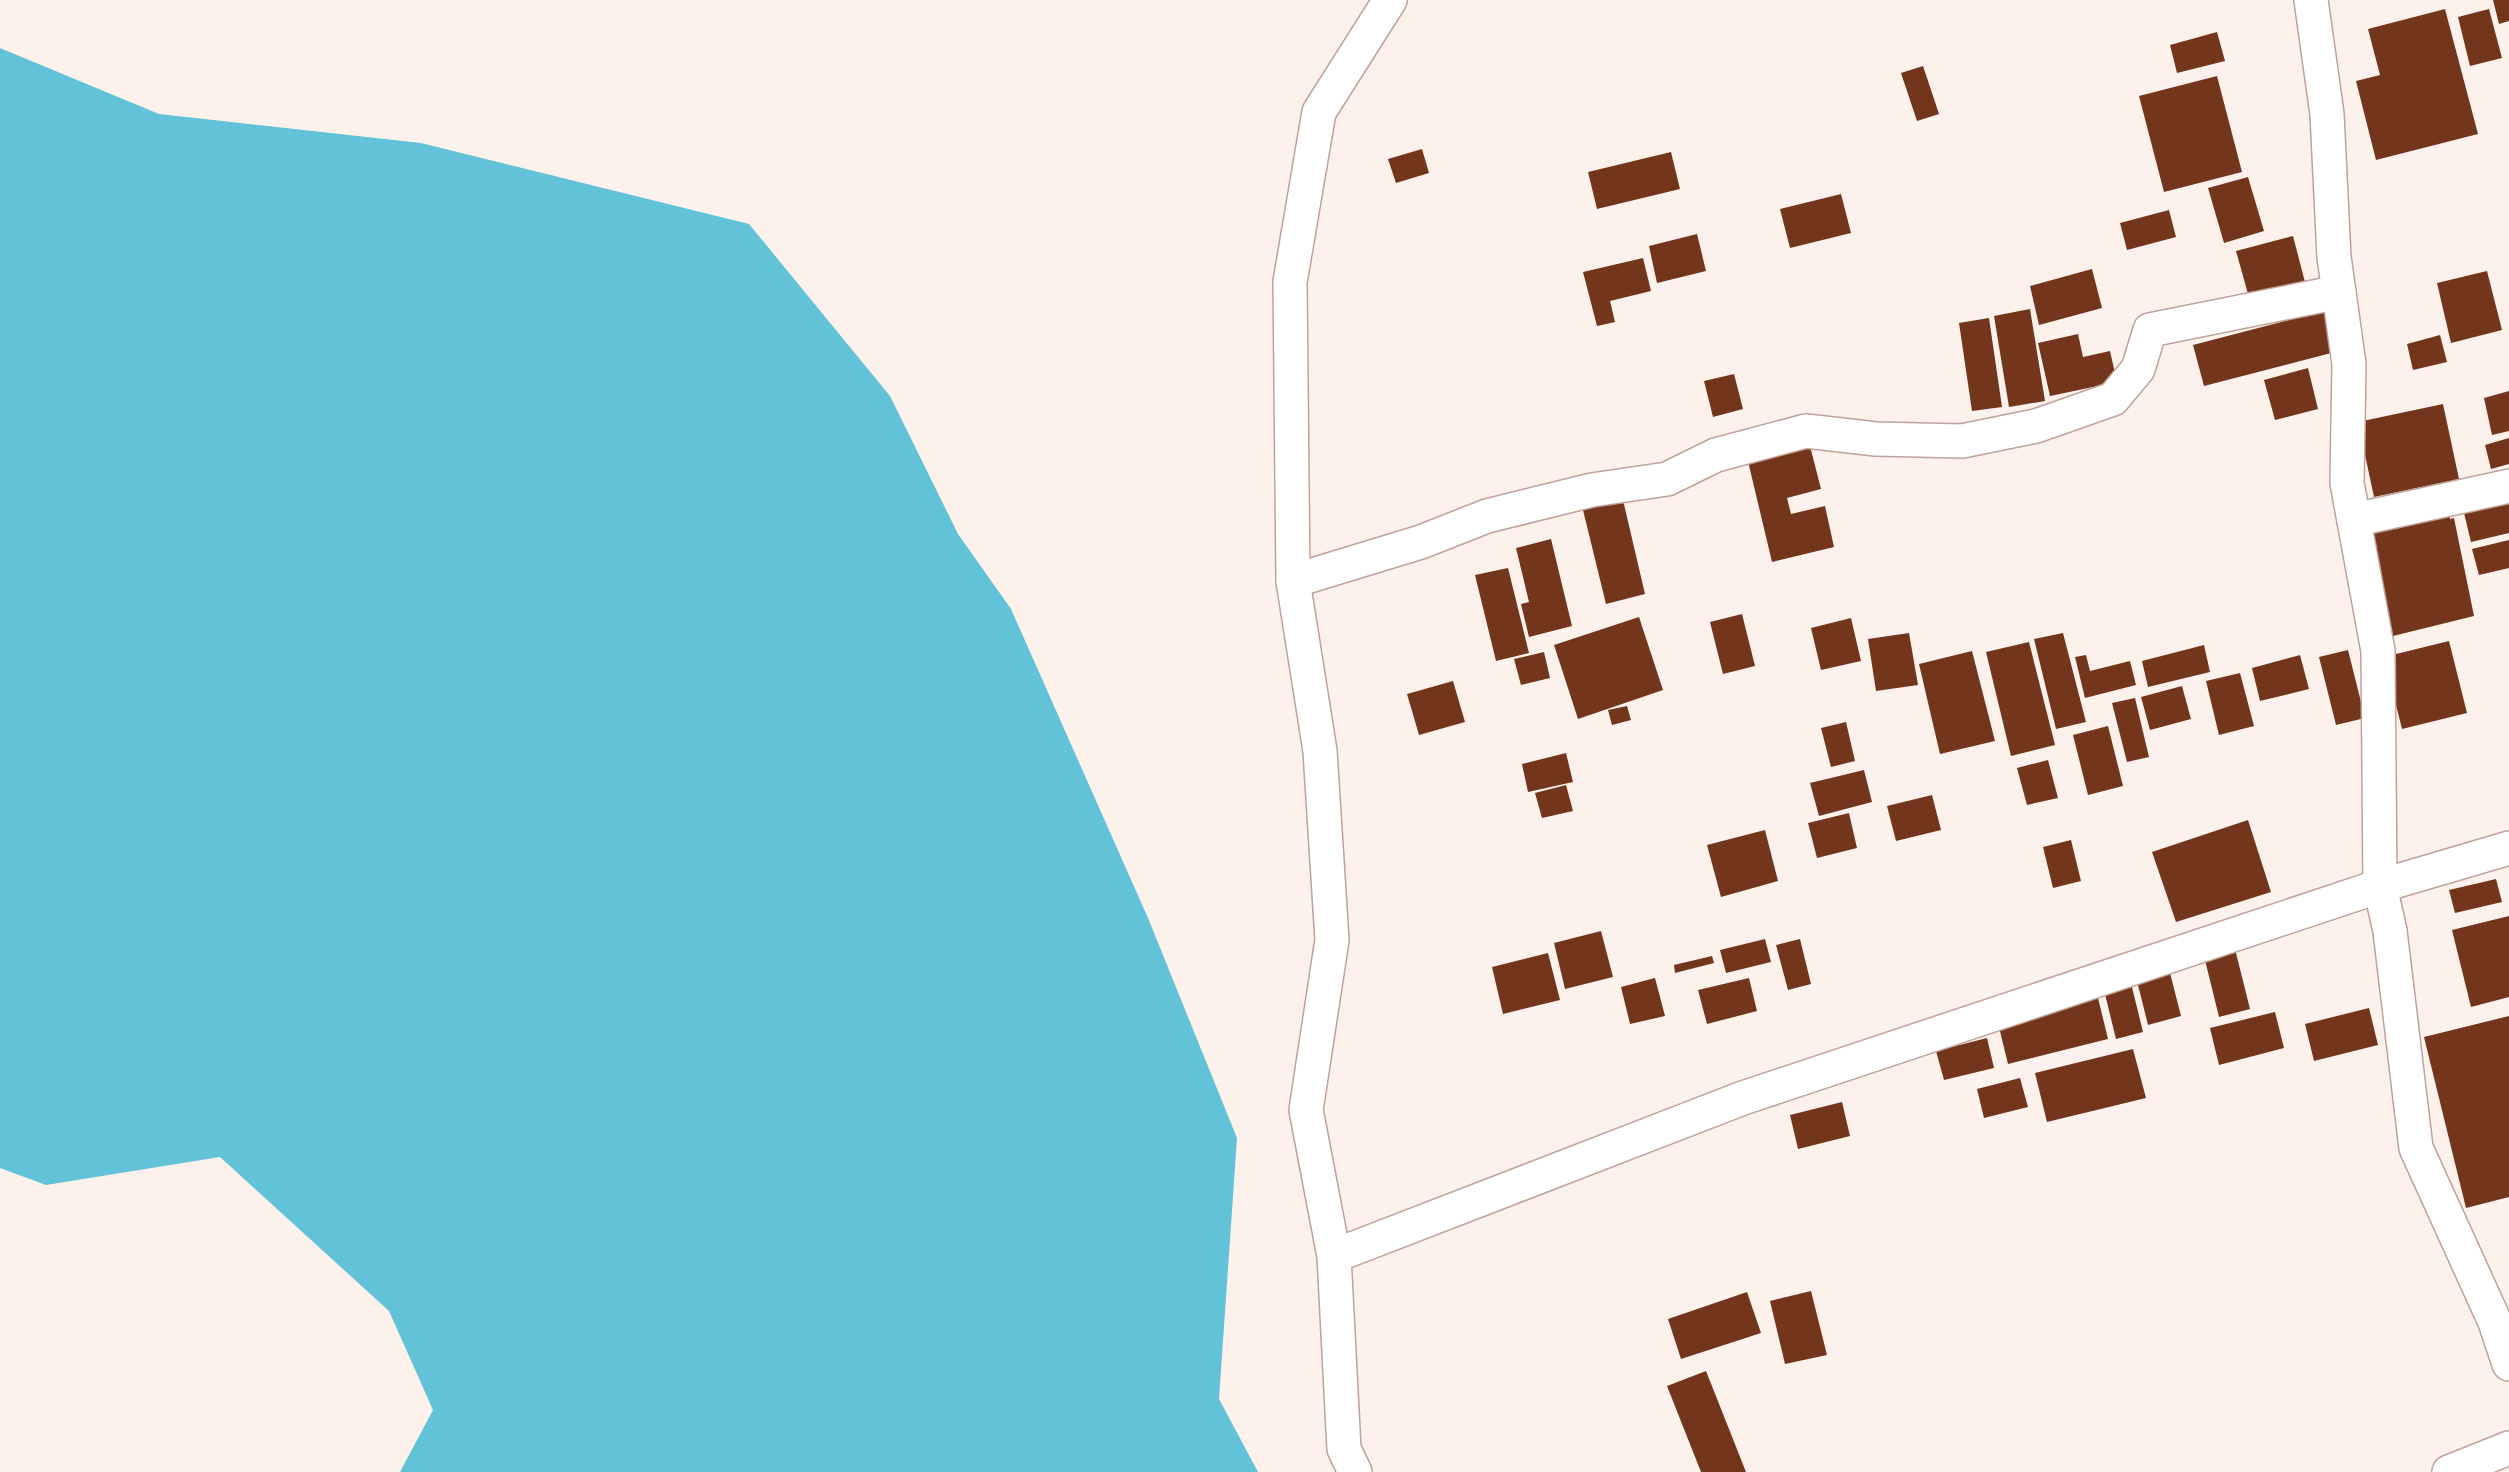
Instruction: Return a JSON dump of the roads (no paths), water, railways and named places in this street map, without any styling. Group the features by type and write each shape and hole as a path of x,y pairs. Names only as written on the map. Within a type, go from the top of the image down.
{"street":[{"path":"1355,1472 1344,1449 1334,1256 1306,1110 1332,940 1320,750 1293,581 1292,270 1319,112 1390,0"},
{"path":"2311,0 2327,114 2334,257 2349,364 2347,483 2378,651 2380,886 2390,930 2416,1148 2495,1322 2509,1364"},
{"path":"1293,581 1421,542 1487,516 1592,490 1667,479 1716,455 1806,431 1876,439 1962,441 2036,426 2113,399 2138,369 2150,330 2339,292"},
{"path":"2354,520 2509,486"},
{"path":"1334,1256 1743,1098 2380,886 2509,848"},
{"path":"2449,1472 2509,1448"}],"water":[{"path":"0,48 159,114 421,143 749,224 890,396 958,534 1011,609 1148,918 1237,1138 1219,1399 1258,1472 400,1472 433,1410 389,1311 220,1157 46,1185 0,1168"}]}
